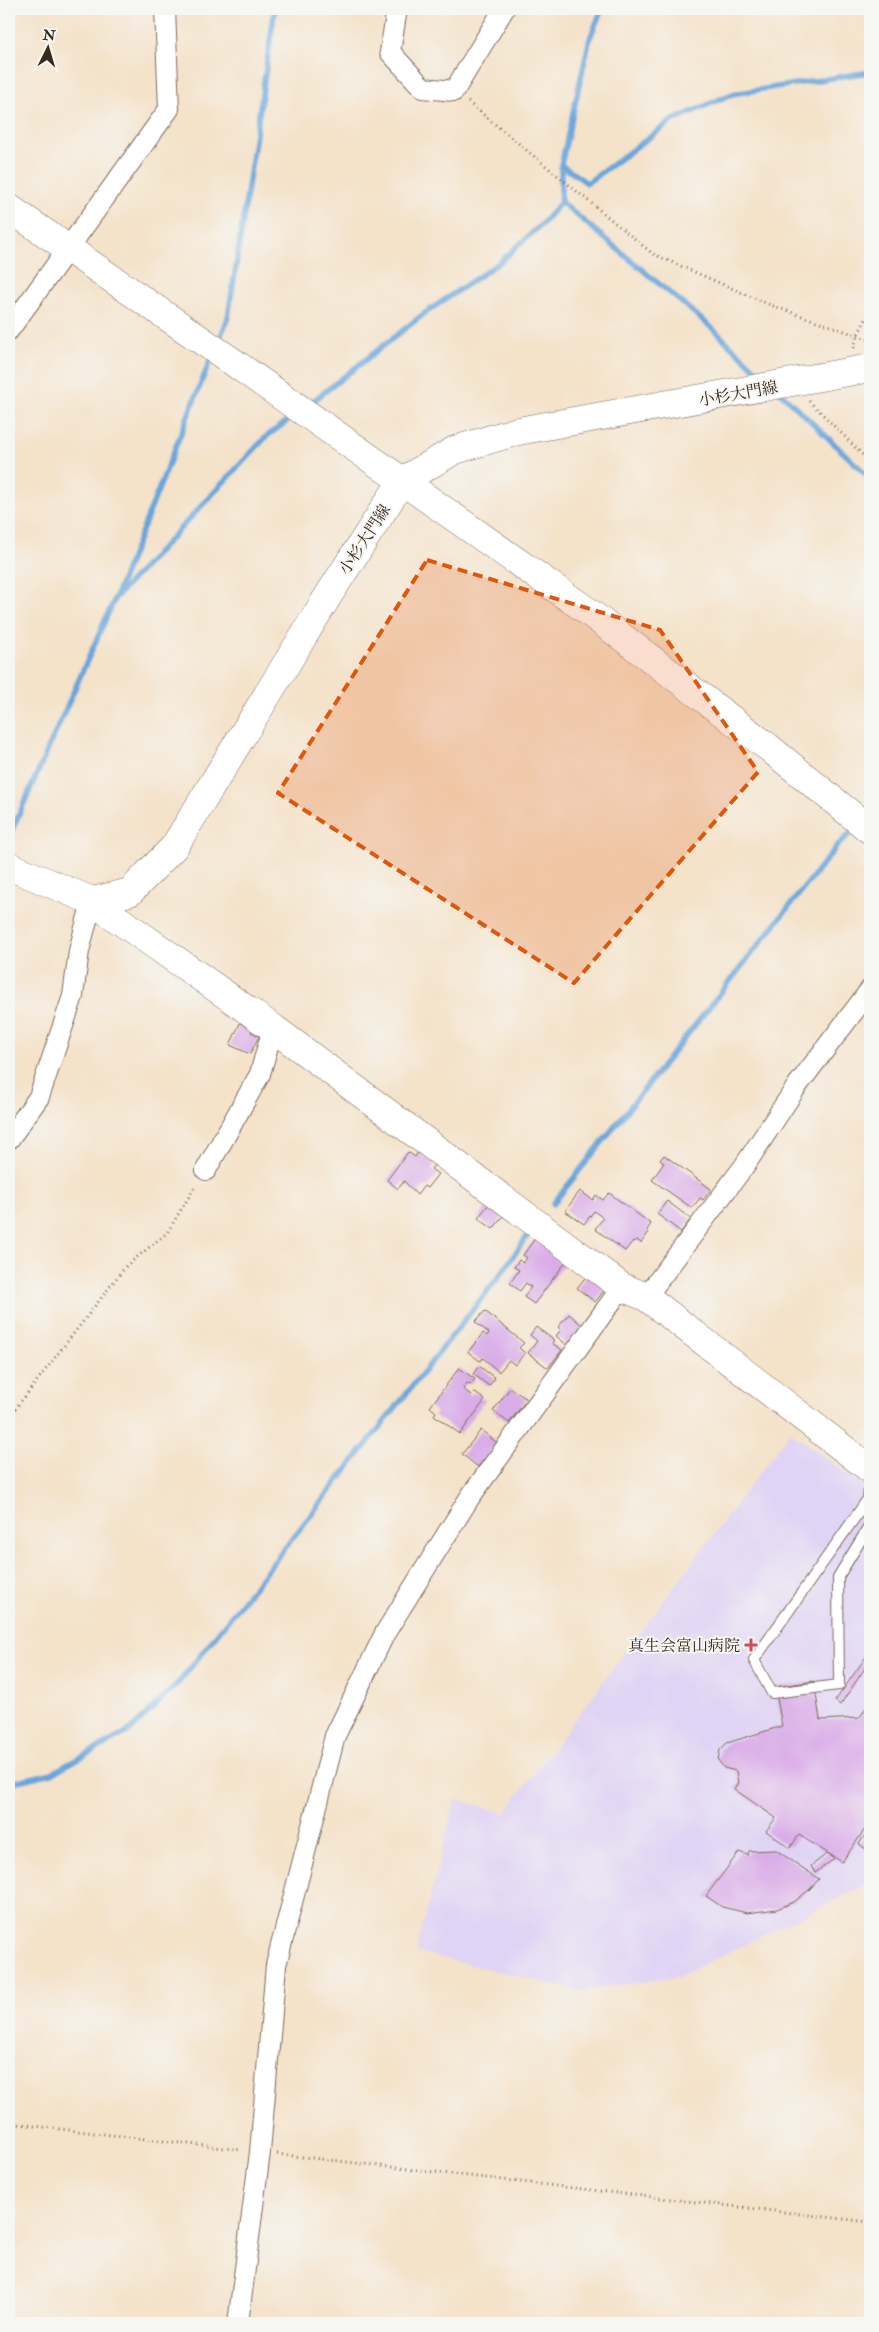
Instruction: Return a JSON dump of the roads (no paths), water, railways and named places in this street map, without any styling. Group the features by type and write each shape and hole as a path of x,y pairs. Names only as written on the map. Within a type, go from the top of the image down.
{"street":[{"path":"9,330 70,249 169,109 165,9"},
{"path":"397,9 390,52 423,88 454,91 504,9"},
{"path":"9,208 233,362 594,616 768,747 870,830"},
{"name":"小杉大門線","path":"92,901 130,892 174,847 328,596 402,481 455,450 518,431 792,384 858,370"},
{"path":"9,866 92,901 273,1028 634,1292 870,1469"},
{"path":"9,1139 39,1097 73,996 79,951 92,901"},
{"path":"238,2323 260,2152 276,1965 335,1736 385,1633 470,1497 634,1292 745,1165 797,1086 870,990"},
{"path":"206,1170 260,1074 273,1028"}],"lane":[{"path":"870,1476 868,1500 754,1660 772,1693 839,1685 838,1577 870,1525"}],"waterway":[{"path":"218,343 228,318 275,9"},
{"path":"308,405 425,313 500,262 542,224 561,202 561,165 590,38 602,9"},
{"path":"561,165 587,183 673,120 732,94 870,72"},
{"path":"561,202 712,328 766,379"},
{"path":"9,837 115,598 212,356"},
{"path":"780,392 870,478"},
{"path":"118,595 266,437 295,415"},
{"path":"553,1204 838,845 856,828"},
{"path":"9,1783 52,1773 131,1730 180,1681 500,1275 528,1235"}],"place":[{"name":"真生会富山病院","path":"751,1645"}]}
